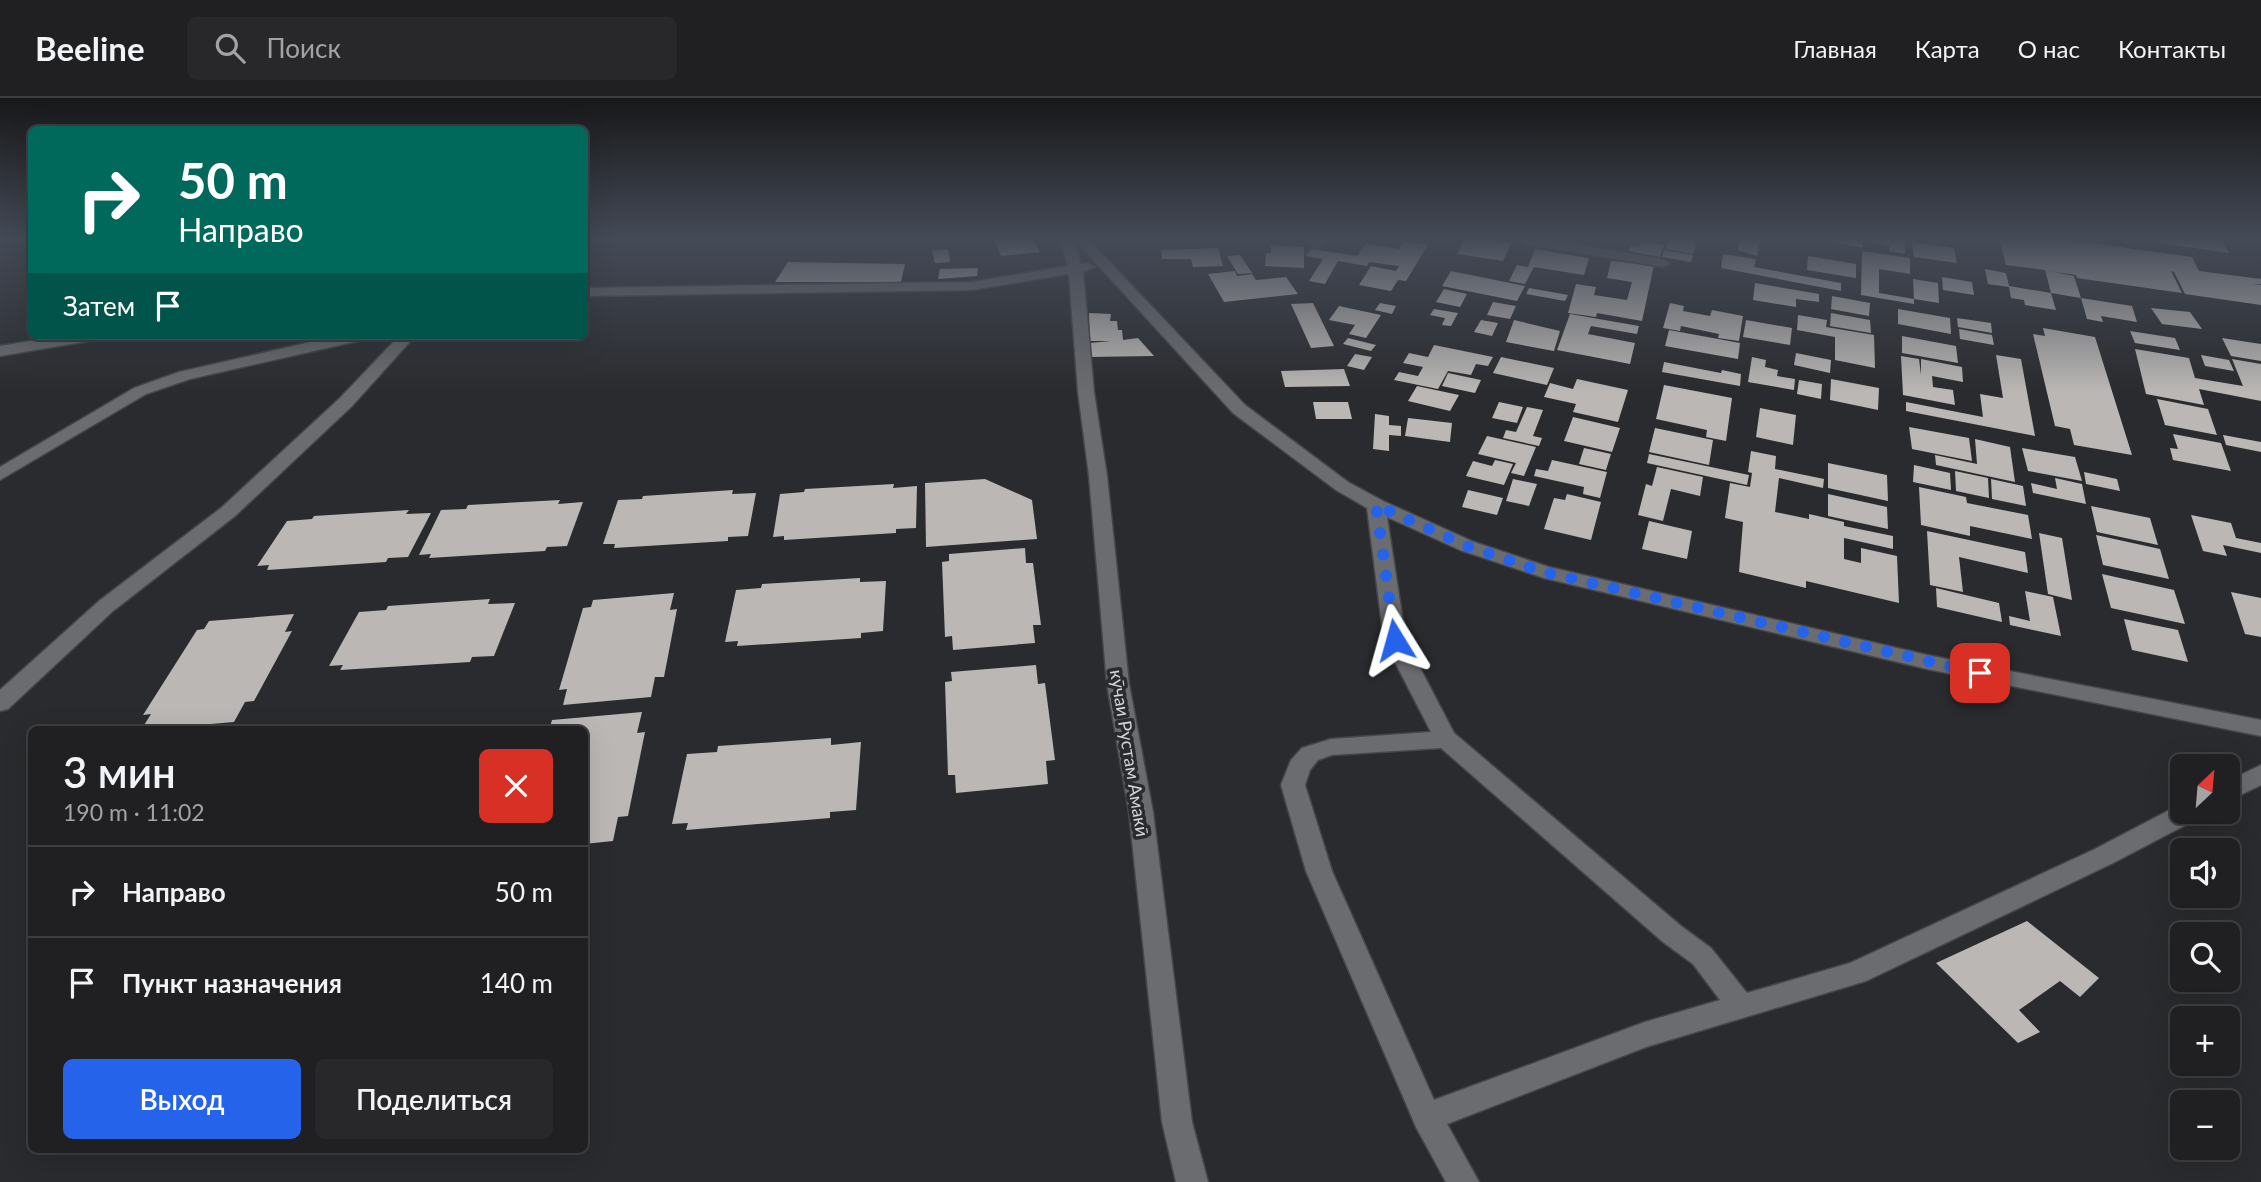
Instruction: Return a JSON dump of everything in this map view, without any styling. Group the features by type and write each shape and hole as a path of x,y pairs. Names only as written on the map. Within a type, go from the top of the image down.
{"street":[{"path":"588,292 675,291"},
{"name":"кӯчаи Рустам Амакӣ","path":"1078,291 1086,392 1100,489 1118,684 1141,812 1177,1122 1192,1182"},
{"path":"1128,291 1239,409 1342,486 1376,505 1467,546 1544,572 1927,662 2261,729"},
{"path":"0,351 65,340"},
{"path":"0,475 140,391 185,375 340,340"},
{"path":"0,703 106,606 229,512 346,402 403,340"},
{"path":"1376,505 1395,640 1446,739 1672,934 1702,956 1742,1007"},
{"path":"1446,739 1331,747 1310,754 1298,766 1293,785 1319,871 1427,1117 1464,1182"},
{"path":"2240,785 2261,774"},
{"path":"1427,1117 1645,1035 1856,973 2104,856 2170,821"}],"building":[{"path":"1217,291 1296,291 1298,294 1224,302"},
{"path":"1443,291 1467,294 1460,307 1436,302"},
{"path":"1465,291 1523,291 1517,301"},
{"path":"1528,291 1543,291 1568,295 1565,301 1526,294"},
{"path":"1574,291 1595,291 1594,295 1627,300 1630,291 1649,291 1642,321 1597,313 1596,317 1568,313"},
{"path":"1754,291 1799,291 1819,294 1819,302 1796,299 1796,307 1753,300"},
{"path":"1861,291 1879,291 1879,293 1914,299 1914,304 1861,295"},
{"path":"1914,291 1938,291 1939,303 1914,299"},
{"path":"1947,291 1973,291 1974,295"},
{"path":"2010,291 2051,293 2056,310 2025,305 2024,300 2011,298"},
{"path":"2050,291 2079,291 2081,298 2051,293"},
{"path":"2183,291 2261,291 2261,305 2185,294"},
{"path":"1832,296 1870,303 1869,316 1831,309"},
{"path":"2081,298 2132,306 2137,322 2101,316 2103,322 2087,319"},
{"path":"1493,302 1516,306 1510,319 1487,315"},
{"path":"1313,303 1334,346 1311,348 1291,304"},
{"path":"1380,303 1396,306 1392,314 1375,310"},
{"path":"1670,303 1684,306 1683,311 1710,316 1712,310 1743,316 1739,341 1718,338 1719,334 1681,326 1680,331 1663,328"},
{"path":"1339,306 1381,315 1366,338 1349,334 1355,325 1329,320"},
{"path":"2151,308 2190,312 2202,329 2162,324"},
{"path":"1434,309 1458,313 1451,326 1442,325 1445,318 1430,315"},
{"path":"1898,309 1950,318 1951,334 1898,324"},
{"path":"1089,313 1111,314 1110,321 1117,321 1123,340 1138,338 1154,356 1087,357 1090,343 1111,341 1090,341"},
{"path":"1831,313 1870,320 1871,333 1830,326"},
{"path":"1570,314 1639,326 1637,334 1591,326 1588,334 1635,343 1630,364 1557,350"},
{"path":"1798,315 1827,320 1826,327 1874,335 1875,368 1835,360 1835,337 1797,330"},
{"path":"1957,318 1991,323 1992,333 1958,327"},
{"path":"1481,320 1498,323 1492,336 1474,332"},
{"path":"1514,320 1560,331 1554,351 1506,342"},
{"path":"1746,320 1792,328 1790,345 1743,337"},
{"path":"2043,328 2095,337 2132,455 2074,445 2070,429 2055,426 2033,334 2045,336"},
{"path":"1959,329 1992,335 1994,345 1960,339"},
{"path":"1669,330 1740,343 1738,359 1665,346"},
{"path":"2130,331 2175,338 2180,350 2135,343"},
{"path":"1902,336 1956,346 1958,363 1902,353"},
{"path":"1348,338 1376,345 1371,351 1343,344"},
{"path":"2222,338 2261,344 2261,361 2231,356"},
{"path":"1434,345 1493,357 1488,366 1476,364 1471,375 1448,371 1438,389 1394,380 1399,372 1418,376 1423,367 1403,363 1409,353 1428,357"},
{"path":"2135,349 2189,358 2195,378 2243,386 2232,359 2261,364 2261,401 2199,389 2204,405 2146,394"},
{"path":"1796,353 1831,360 1830,373 1794,365"},
{"path":"1355,354 1372,357 1364,370 1347,366"},
{"path":"1996,355 2021,359 2035,436 1906,411 1906,402 1983,417 1980,394 2003,398"},
{"path":"2201,355 2229,360 2234,371 2205,366"},
{"path":"1901,356 1919,359 1921,375 1921,359 1962,367 1963,382 1932,376 1933,387 1953,390 1955,405 1903,395"},
{"path":"1501,357 1554,368 1547,385 1493,373"},
{"path":"1752,357 1766,360 1765,367 1778,370 1777,376 1795,379 1794,390 1748,382"},
{"path":"1664,362 1741,374 1740,386 1662,372"},
{"path":"1344,369 1350,386 1285,387 1281,371"},
{"path":"1448,373 1481,380 1475,393 1442,386"},
{"path":"1577,379 1628,390 1618,422 1573,412 1576,404 1544,397 1550,383 1573,389"},
{"path":"1831,379 1879,388 1878,410 1830,400"},
{"path":"1799,380 1822,384 1821,399 1797,394"},
{"path":"1664,385 1732,398 1726,441 1706,437 1707,430 1656,419"},
{"path":"1417,386 1459,395 1450,411 1408,401"},
{"path":"2157,399 2208,409 2217,435 2165,425"},
{"path":"1313,402 1348,402 1352,419 1316,419"},
{"path":"1499,402 1523,407 1517,423 1492,418"},
{"path":"1527,407 1543,410 1533,436 1542,438 1539,446 1503,438 1506,430 1516,432"},
{"path":"1760,408 1796,415 1793,445 1756,437"},
{"path":"1375,414 1389,416 1389,425 1401,426 1401,436 1389,435 1389,451 1373,449"},
{"path":"1573,417 1620,428 1612,452 1564,441"},
{"path":"1408,418 1452,423 1450,442 1405,436"},
{"path":"1909,427 1969,438 1972,461 1912,449"},
{"path":"1655,428 1713,440 1709,465 1649,452"},
{"path":"2173,434 2221,443 2231,471 2173,460 2170,448 2178,449"},
{"path":"2223,435 2261,442 2261,452 2226,445"},
{"path":"1487,436 1536,447 1524,476 1511,473 1516,463 1478,454"},
{"path":"1975,439 2010,447 2015,482 1936,465 1935,455 1977,464"},
{"path":"1584,448 1611,454 1606,470 1579,464"},
{"path":"2022,448 2075,457 2082,481 2028,471"},
{"path":"1751,451 1776,456 1775,469 1824,479 1823,488 1779,478 1775,512 1809,519 1809,514 1844,522 1844,526 1893,536 1893,549 1844,538 1844,559 1861,563 1861,548 1897,556 1899,603 1806,581 1806,588 1739,572 1743,522 1725,518 1730,483 1750,487 1752,473 1748,472"},
{"path":"1649,454 1749,475 1747,485 1647,463"},
{"path":"1495,460 1513,464 1504,485 1466,476 1473,461 1492,466"},
{"path":"1552,460 1607,472 1600,498 1583,494 1584,487 1534,476 1536,469 1548,471"},
{"path":"1828,463 1887,475 1888,501 1828,488"},
{"path":"1914,465 1950,473 1951,490 1913,482"},
{"path":"1657,467 1703,477 1700,496 1671,489 1663,521 1638,515 1646,484 1652,486"},
{"path":"1955,471 1988,478 1989,498 1956,491"},
{"path":"2084,472 2117,479 2120,491 2086,484"},
{"path":"2055,478 2082,484 2086,504 2033,493 2031,483 2057,489"},
{"path":"985,479 1032,500 1037,539 926,547 925,483"},
{"path":"1513,479 1537,484 1529,506 1506,501"},
{"path":"1991,479 2023,486 2026,506 1992,499"},
{"path":"894,484 893,488 917,486 916,528 896,529 896,533 784,540 784,536 773,537 780,494 804,492 805,489"},
{"path":"1919,487 1966,497 1967,503 2028,515 2032,539 1970,526 1970,536 1921,525"},
{"path":"733,490 732,494 756,493 748,536 728,537 728,541 614,548 615,544 603,544 618,500"},
{"path":"1468,490 1503,498 1497,515 1462,507"},
{"path":"1567,494 1601,502 1591,540 1544,529 1554,498 1565,500"},
{"path":"1828,494 1887,507 1888,529 1828,516"},
{"path":"560,500 558,504 583,502 567,546 547,547 545,551 429,558 431,554 419,555 441,510 466,509 468,505"},
{"path":"2091,506 2150,518 2158,545 2097,532"},
{"path":"409,510 406,514 431,513 408,557 388,558 386,562 267,570 269,565 257,566 287,521 312,519 314,516"},
{"path":"2191,515 2231,523 2236,538 2261,543 2261,553 2223,545 2227,556 2203,551"},
{"path":"1649,521 1692,531 1687,559 1642,549"},
{"path":"1927,531 2025,552 2028,573 1959,557 1963,592 1930,585"},
{"path":"2039,533 2062,538 2072,600 2048,594"},
{"path":"2096,535 2160,549 2169,579 2103,565"},
{"path":"1025,548 1026,563 1033,563 1041,625 1033,625 1035,643 953,650 952,636 945,637 942,562 949,561 949,554"},
{"path":"2102,574 2174,590 2185,624 2111,608"},
{"path":"860,578 860,582 886,581 883,631 861,633 861,638 737,646 738,641 725,642 736,590 761,588 762,584"},
{"path":"1936,588 1999,603 2002,622 1937,607"},
{"path":"2025,591 2053,597 2061,636 2010,625 2009,616 2030,621"},
{"path":"2231,592 2261,598 2261,637 2245,634"},
{"path":"674,593 670,610 677,609 664,677 655,677 651,697 563,705 567,689 559,690 583,608 591,607 593,600"},
{"path":"490,599 488,604 515,603 494,656 472,657 470,662 340,670 343,665 329,666 359,612 386,610 388,606"},
{"path":"294,614 285,632 292,631 254,701 245,702 234,722 144,726 151,714 143,715 197,630 204,629 209,621"},
{"path":"2124,619 2178,630 2188,662 2132,650"},
{"path":"1036,665 1038,684 1045,683 1055,760 1046,761 1048,784 956,793 955,775 948,775 945,682 952,681 951,672"},
{"path":"642,712 637,733 645,732 628,816 618,817 613,841 588,844 588,726 550,726 552,720"},
{"path":"831,738 831,745 861,742 856,810 830,812 830,818 686,830 688,823 672,824 687,754 717,752 718,746"},
{"path":"2027,921 2099,978 2080,997 2060,981 2019,1010 2040,1032 2018,1043 1936,963"}],"route":[{"path":"1395,640 1376,505 1467,546 1544,572 1980,673"}]}
